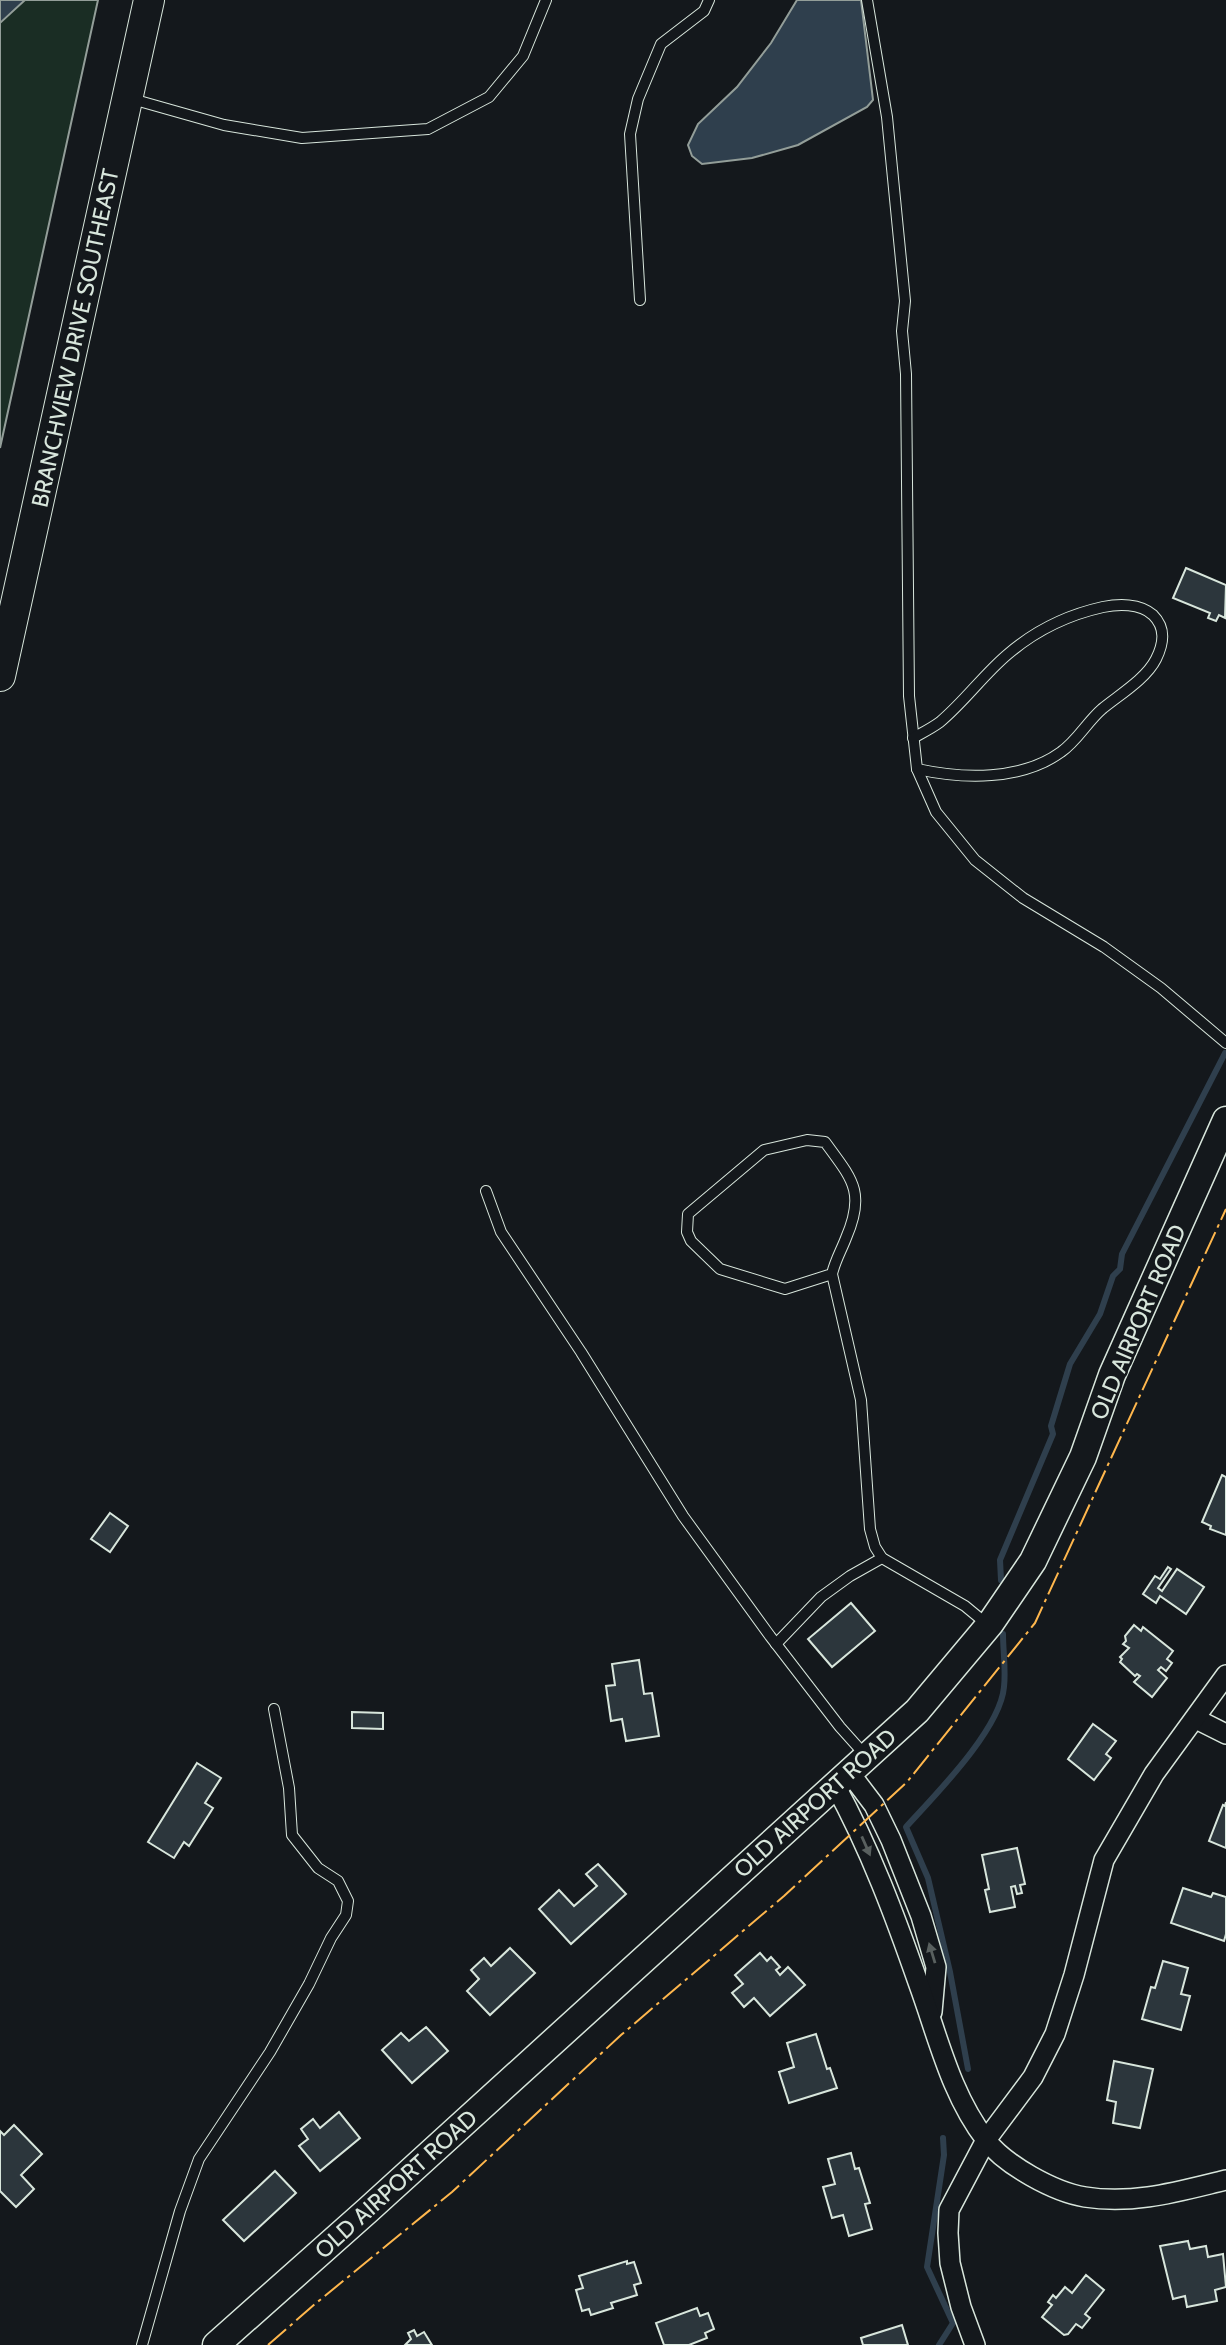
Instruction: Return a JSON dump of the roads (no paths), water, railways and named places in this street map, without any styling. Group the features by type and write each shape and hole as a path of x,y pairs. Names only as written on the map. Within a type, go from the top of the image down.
{"main road":[{"name":"BRANCHVIEW DRIVE SOUTHEAST","path":"0,676 149,0"}],"street":[{"name":"OLD AIRPORT ROAD","path":"216,2345 917,1711 988,1625 1033,1561 1083,1457 1112,1375 1226,1120"},
{"path":"975,2345 961,2307 950,2263 949,2210 986,2140 1033,2077 1055,2034 1074,1975 1104,1860 1154,1774 1226,1675"},
{"path":"1196,1719 1226,1734"},
{"path":"850,1771 880,1817 920,1916 936,1967 932,2020 956,2091 986,2140 1009,2162 1038,2180 1084,2197 1145,2199 1226,2180"}],"lane":[{"path":"128,98 224,125 302,138 428,129 489,97 523,56 546,0"},
{"path":"639,300 630,134 638,100 661,44 704,11 709,0"},
{"path":"867,0 888,129 905,301 902,331 906,374 909,696 917,769 936,812 975,860 1023,898 1104,947 1161,988 1226,1043"},
{"path":"913,738 939,723 1006,655 1032,635 1057,622 1118,604 1150,612 1160,623 1163,633 1160,651 1153,664 1097,713 1062,751 1011,773 943,775 917,769"},
{"path":"832,1274 785,1289 720,1269 691,1241 687,1232 688,1213 764,1150 807,1140 825,1142 849,1175 856,1203 856,1213 832,1274 861,1400 870,1529 882,1558 965,1606 988,1625"},
{"path":"486,1191 501,1232 581,1352 683,1516 840,1727 850,1771"},
{"path":"776,1644 821,1597 882,1558"},
{"path":"142,2345 180,2211 199,2159 270,2052 346,1915 348,1901 338,1881 318,1868 292,1835 289,1788 274,1709"}],"water":[{"path":"0,0 25,0 0,23"},
{"path":"797,0 861,0 873,100 867,107 798,145 752,158 702,164 692,156 688,145 698,124 737,87 771,43"}],"waterway":[{"path":"1001,1580 1000,1560 1053,1434 1051,1426 1070,1364 1100,1314 1113,1276 1120,1269 1122,1254 1225,1053"},
{"path":"968,2069 950,1972 928,1878 906,1827 949,1780 991,1723 1004,1687 1003,1634"},
{"path":"939,2345 953,2323 927,2267 944,2155 943,2138"}]}
